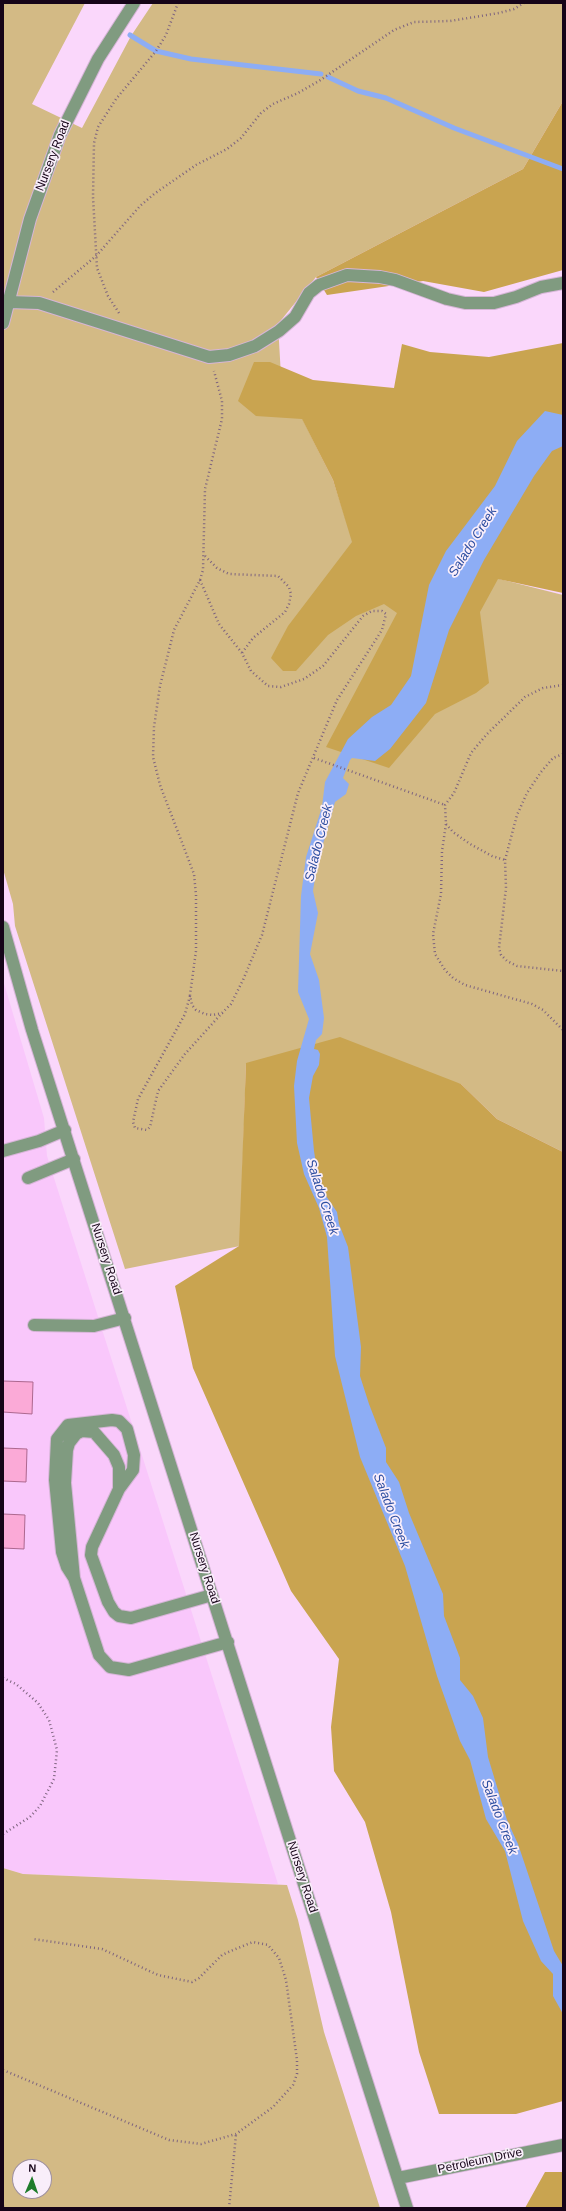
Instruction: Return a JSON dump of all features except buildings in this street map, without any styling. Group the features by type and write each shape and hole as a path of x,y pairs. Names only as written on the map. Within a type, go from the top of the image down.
{"street":[{"name":"Nursery Road","path":"3,323 30,220 60,135 98,59 134,3"},
{"path":"9,302 39,304 209,357 229,355 255,346 279,331 294,317 309,293 319,285 347,275 380,276 447,299 465,303 494,303 516,297 541,287 563,283"},
{"name":"Nursery Road","path":"3,927 32,1030 407,2208"},
{"path":"3,1151 39,1141 65,1130"},
{"path":"28,1178 74,1159"},
{"path":"34,1325 94,1326 124,1318"},
{"path":"74,1578 67,1566 62,1552 55,1480 57,1439 63,1428 74,1423 112,1420 124,1425 129,1433 134,1454 134,1462 133,1470 119,1489 92,1547 91,1555 108,1602 114,1612 124,1618 131,1618 212,1595"},
{"path":"119,1489 119,1467 114,1455 94,1432 82,1431 76,1434 68,1443 65,1483 74,1578 95,1647 99,1655 110,1667 129,1670 228,1642"},
{"name":"Petroleum Drive","path":"398,2178 563,2145"}],"path":[{"path":"121,315 108,296 101,282 96,256 93,197 94,143 98,127 126,87 156,51 166,35 178,3"},
{"path":"39,304 96,256 140,206 154,194 196,165 227,150 241,138 261,113 273,104 298,93 319,81 394,30 414,22 450,21 498,13 514,9 524,3"},
{"path":"200,580 219,624 242,653 251,671 268,686 281,687 304,679 323,666 363,616 372,611 382,611 386,614 382,630 337,700 314,758 298,793 262,935 231,1004 168,1076 158,1091 150,1128 147,1130 135,1128 133,1122 138,1099 185,1014 190,995 196,951 196,895 194,874 160,785 153,757 154,727 160,686 174,630 200,580 204,555 205,489 222,419 222,401 209,357"},
{"path":"204,555 213,566 229,574 278,576 289,586 291,594 289,604 285,612 253,638 242,653"},
{"path":"563,685 543,688 533,692 487,734 471,753 454,793 445,805 446,824 442,851 441,894 433,934 435,954 453,978 465,985 532,1004 543,1010 563,1030"},
{"path":"563,754 553,758 527,793 517,815 505,860 506,888 499,940 501,955 507,961 517,966 563,971"},
{"path":"314,758 445,805"},
{"path":"446,824 453,832 470,844 492,856 505,860"},
{"path":"190,995 192,1005 196,1010 205,1014 222,1013"},
{"path":"3,1678 16,1684 38,1702 49,1720 57,1750 54,1779 40,1806 30,1817 3,1834"},
{"path":"3,2070 169,2140 201,2144 236,2134 273,2107 286,2095 293,2085 297,2074 297,2060 286,1980 275,1951 268,1945 261,1943 245,1944 222,1955 192,1982 158,1975 102,1949 33,1939"},
{"path":"229,2208 236,2134"}],"shaded area":[{"path":"3,3 85,3 32,104 82,128 131,36 153,3 563,3 563,101 523,169 316,277 278,324 281,376 333,480 353,542 563,595 563,1152 497,1119 461,1084 246,1063 240,1246 125,1269 15,926 13,904 3,869"},
{"path":"563,101 563,270 484,292 423,281 327,295 316,277 523,169"},
{"path":"563,343 563,593 498,579 480,612 489,683 476,693 435,714 389,768 326,747 397,613 384,604 356,616 328,635 296,671 283,671 271,658 288,626 352,542 333,480 302,419 256,416 238,401 254,362 270,362 313,380 394,388 402,344 430,352 489,357"},
{"path":"3,980 44,1118 47,1156 278,1884 23,1874 3,1868"},
{"path":"340,1037 461,1084 497,1119 563,1152 563,2101 516,2114 439,2114 419,2052 391,1912 365,1822 334,1771 331,1727 339,1659 291,1591 193,1368 175,1286 239,1246 246,1063"},
{"path":"3,1868 23,1874 287,1885 298,1920 324,2032 380,2208 3,2208"},
{"path":"545,2172 563,2172 563,2208 525,2208"}],"water":[{"name":"Salado Creek","path":"545,411 563,415 563,446 552,451 534,476 484,560 449,630 426,703 390,749 375,761 352,758 343,778 349,784 346,794 335,802 317,865 313,891 318,913 310,954 319,980 324,1018 322,1034 316,1040 314,1049 318,1050 320,1054 319,1065 313,1076 309,1098 318,1177 324,1193 337,1212 339,1224 348,1247 361,1347 360,1376 386,1448 386,1462 399,1482 409,1513 443,1594 444,1616 460,1658 460,1680 473,1696 483,1718 488,1757 507,1820 518,1844 554,1951 563,1966 563,2014 553,1996 553,1974 541,1961 523,1921 505,1851 486,1819 470,1760 460,1741 437,1676 405,1566 360,1457 335,1356 327,1237 319,1208 304,1174 297,1143 294,1086 297,1061 309,1019 298,992 301,896 306,857 322,807 325,782 348,739 372,717 391,705 411,676 429,585 446,551 495,486 517,441"}],"waterway":[{"path":"130,35 156,51 191,59 321,74"},
{"path":"328,77 358,91 386,98 454,128 563,169"}]}
